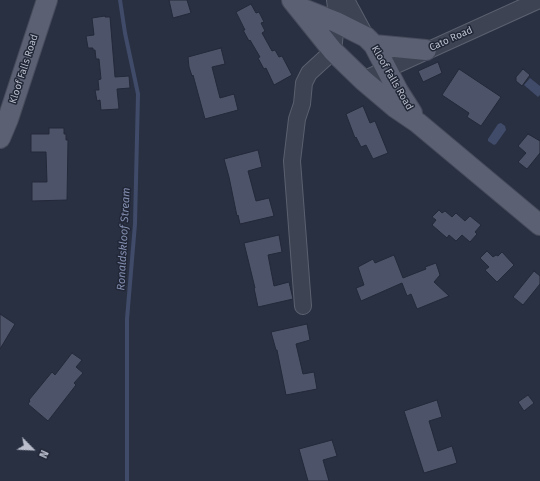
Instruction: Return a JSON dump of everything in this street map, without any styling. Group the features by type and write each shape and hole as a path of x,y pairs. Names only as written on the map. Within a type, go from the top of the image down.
{"main road":[{"name":"Kloof Falls Road","path":"0,138 8,119 47,0"},
{"name":"Kloof Falls Road","path":"294,3 336,22 370,41 418,123"},
{"name":"Kloof Falls Road","path":"294,3 333,52 363,80 396,108 418,123 540,225"},
{"path":"370,41 426,50"}],"street":[{"path":"303,306 292,161 293,147 297,119 302,104 304,82 309,73 333,52 337,14 335,0"},
{"path":"346,0 370,41"},
{"name":"Cato Road","path":"363,80 426,50 539,0"}],"water":[{"path":"530,78 540,86 540,95 538,97 524,85"},
{"path":"501,123 505,126 506,130 494,145 488,141 488,139 498,124"}],"building":[{"path":"169,0 187,0 191,13 173,18"},
{"path":"251,4 256,13 259,12 264,22 261,23 265,31 262,33 272,51 275,50 279,57 282,56 292,75 274,85 266,68 264,69 258,58 260,57 243,30 245,30 236,12"},
{"path":"105,16 110,17 115,77 129,76 130,88 117,89 119,109 101,110 100,100 97,101 95,90 99,90 98,80 101,79 99,59 96,59 95,50 93,50 93,48 88,48 86,36 94,35 92,18"},
{"path":"221,48 225,64 212,67 220,98 234,94 238,110 205,119 193,75 192,76 189,67 188,57"},
{"path":"438,62 442,73 423,82 418,71"},
{"path":"459,69 501,97 481,126 467,117 469,113 442,95"},
{"path":"523,69 530,75 522,86 516,81 516,77"},
{"path":"363,106 370,123 375,121 388,153 373,159 366,145 361,147 356,137 355,138 346,114"},
{"path":"49,128 64,128 66,140 68,140 67,200 32,201 32,182 47,182 46,152 31,152 31,134 49,134"},
{"path":"528,134 540,141 540,153 527,169 518,162 526,153 518,146"},
{"path":"258,150 262,167 248,171 256,201 269,198 274,216 240,224 224,159"},
{"path":"439,210 442,213 445,211 452,217 456,213 465,221 470,216 481,225 475,232 477,234 470,242 462,235 456,241 449,235 447,238 432,225 436,220 432,217"},
{"path":"279,235 282,252 268,255 274,286 289,282 293,299 258,307 244,243"},
{"path":"487,251 493,257 496,255 498,256 502,252 514,265 497,282 485,270 489,267 480,258"},
{"path":"394,255 403,278 426,269 425,267 436,263 440,275 434,282 449,296 417,309 411,294 407,296 402,283 361,301 356,288 364,285 358,267 373,259 375,263"},
{"path":"534,271 540,276 540,284 523,305 513,297"},
{"path":"0,314 15,324 0,349"},
{"path":"307,324 310,340 296,344 303,374 314,372 317,389 286,395 277,350 271,332"},
{"path":"72,353 82,360 76,367 83,373 74,383 76,385 48,421 28,404 30,401 29,400 52,372 55,375"},
{"path":"528,395 534,403 524,411 518,402"},
{"path":"437,400 442,417 429,421 438,451 452,446 457,463 424,473 404,411"},
{"path":"332,440 337,456 323,460 329,481 308,481 299,449"}],"waterway":[{"name":"Ronaldskloof Stream","path":"120,0 125,33 138,94 135,224 127,319 127,481"}]}
